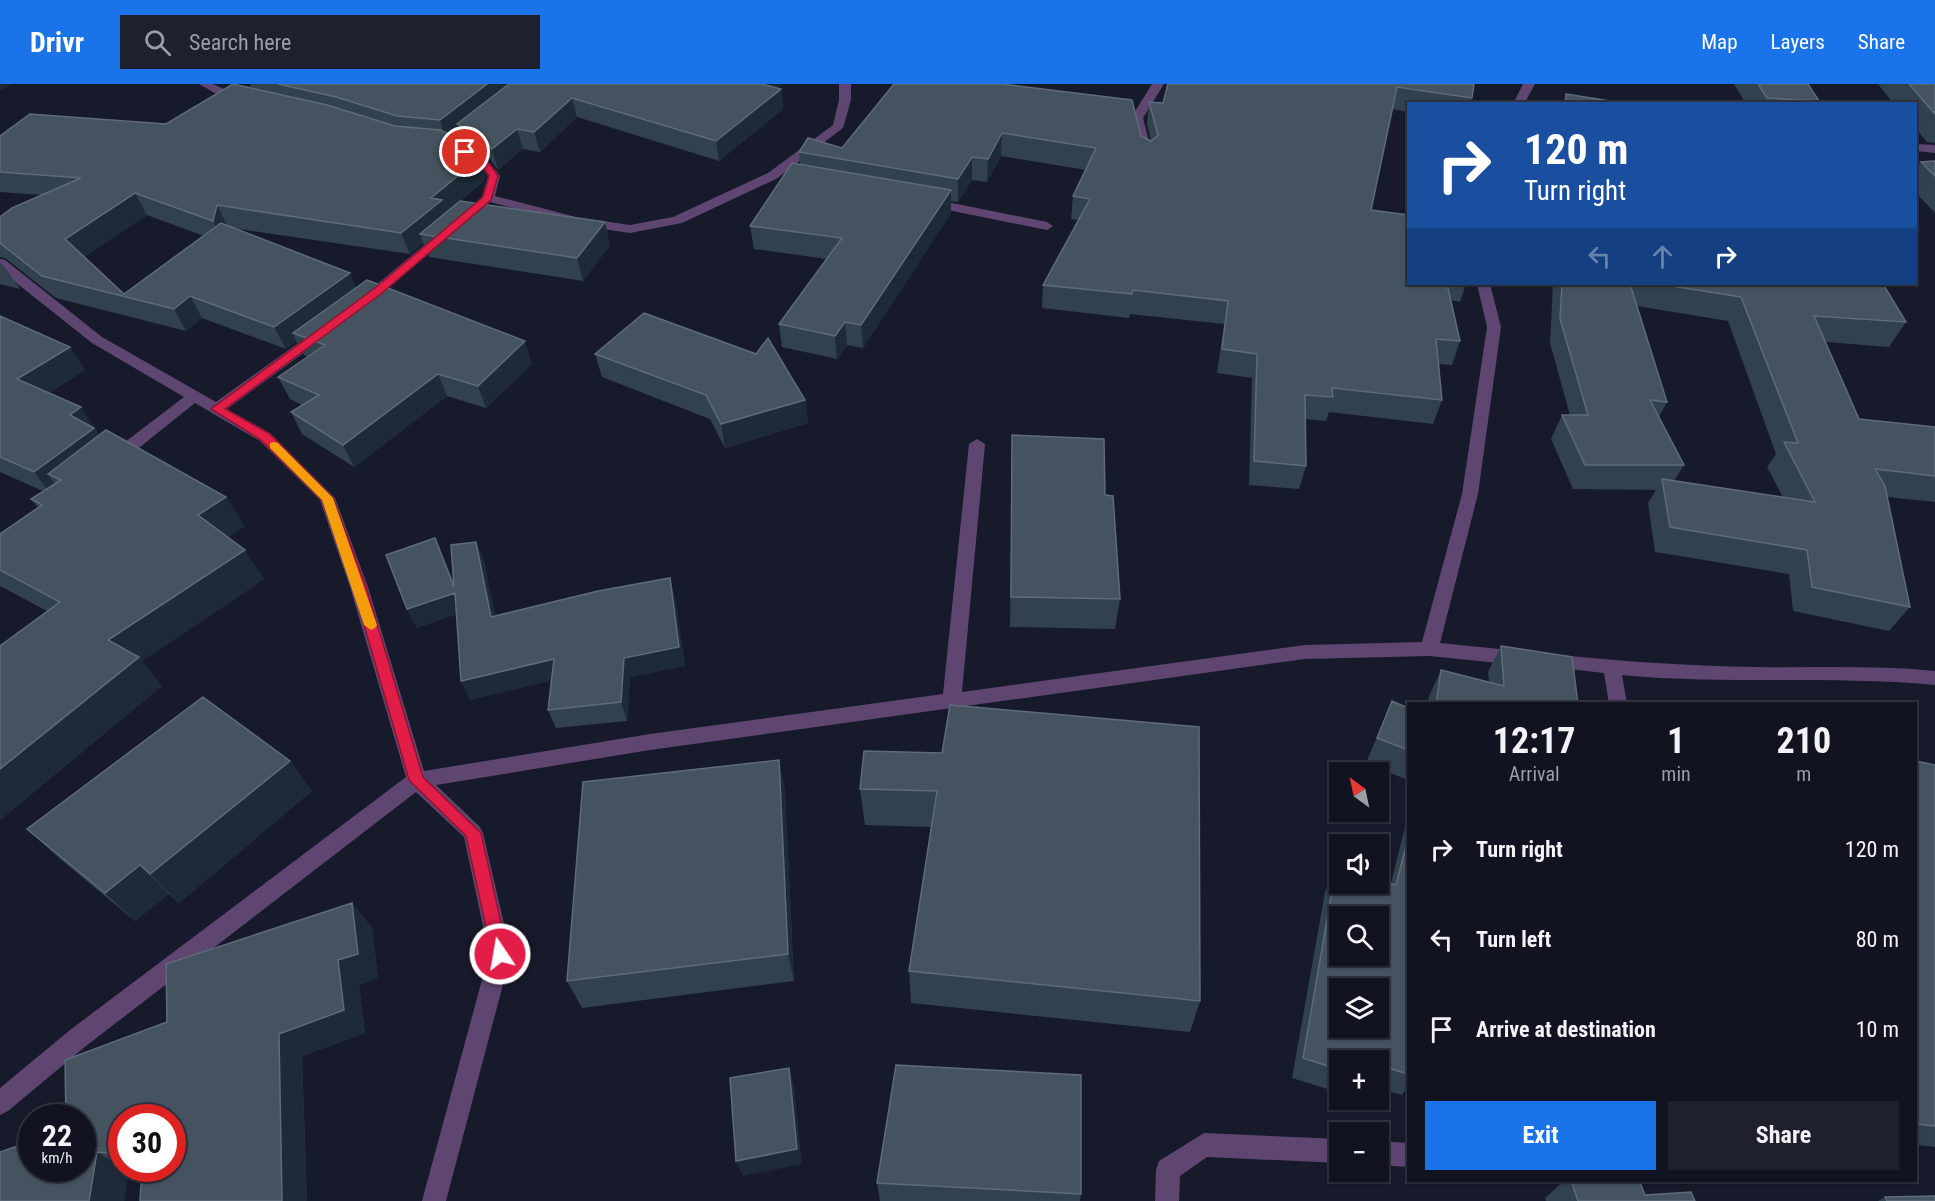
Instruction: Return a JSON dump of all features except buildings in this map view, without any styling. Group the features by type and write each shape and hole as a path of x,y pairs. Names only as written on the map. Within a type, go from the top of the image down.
{"street":[{"path":"205,84 229,97 251,102"},
{"path":"488,198 576,221 630,229 677,220 772,176 839,126 845,99 845,84"},
{"path":"1147,158 1137,118 1158,84"},
{"path":"1522,102 1529,84"},
{"path":"350,311 379,290 488,198 494,176 480,158 450,146 459,140"},
{"path":"1917,148 1935,149"},
{"path":"772,176 795,180"},
{"path":"912,199 1047,226"},
{"path":"0,263 97,340 266,437 327,498 359,587 417,780 473,833 500,954 434,1201"},
{"path":"1429,649 1470,494 1494,327 1483,285"},
{"path":"217,409 331,325"},
{"path":"102,468 195,396"},
{"path":"952,701 977,444"},
{"path":"0,1104 78,1038 417,780 650,742 1305,652 1429,649 1612,668 1756,674 1882,673 1935,678"},
{"path":"1612,668 1618,702"},
{"path":"1167,1201 1168,1170 1204,1144 1329,1150"},
{"path":"1389,1154 1407,1155"}],"slow traffic":[{"path":"274,446 327,498 371,625"}],"route":[{"path":"465,152 480,158 494,176 488,198 379,290 217,409 266,437 327,498 359,587 417,780 473,833 500,954"}]}
